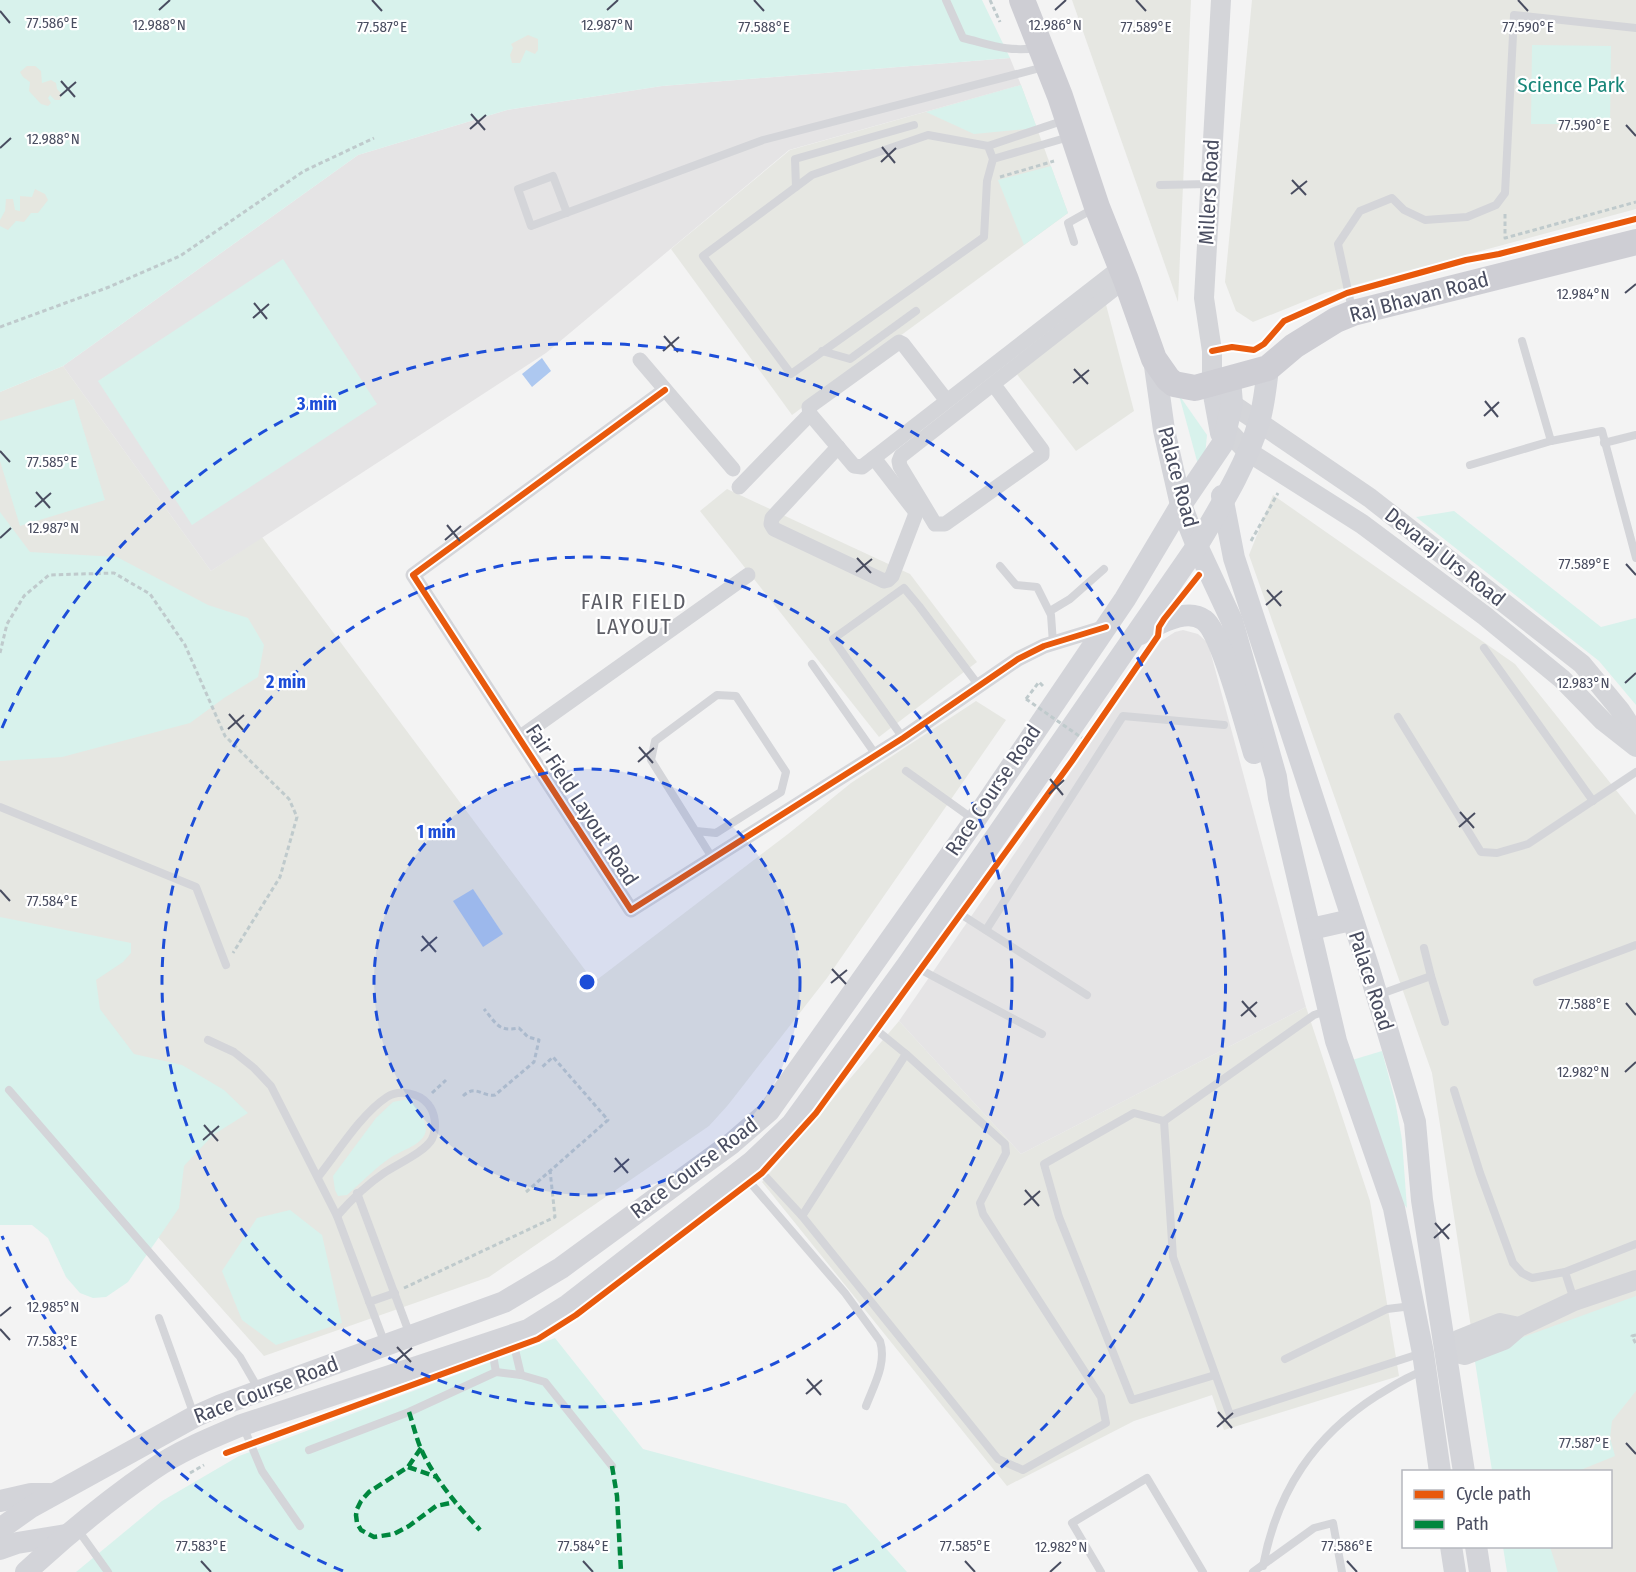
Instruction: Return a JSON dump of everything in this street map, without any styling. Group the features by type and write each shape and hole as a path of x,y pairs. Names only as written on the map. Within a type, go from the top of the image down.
{"main road":[{"name":"Palace Road","path":"1022,0 1071,127 1097,207 1124,273 1154,359 1164,430 1181,505 1197,546 1232,621 1276,777 1341,1060 1394,1208 1424,1362 1440,1470"},
{"name":"Raj Bhavan Road","path":"1268,368 1294,346 1336,320 1353,313 1636,242"},
{"name":"Palace Road","path":"1154,359 1174,384 1195,388 1225,389 1268,368"},
{"path":"1259,422 1268,368"},
{"name":"Palace Road","path":"1225,389 1222,503 1234,558 1377,996 1415,1122 1422,1200 1450,1354 1464,1470"},
{"name":"Race Course Road","path":"26,1572 71,1531 153,1469 204,1441 242,1425 528,1330 568,1305 746,1166 792,1124 908,964 1197,546 1222,503 1259,422"},
{"name":"Race Course Road","path":"0,1529 31,1507 194,1417 504,1302 561,1268 732,1143 769,1111 975,820 1106,627 1224,436"},
{"name":"Palace Road","path":"1136,636 1164,619 1192,616 1203,619 1217,636 1262,780 1279,798"},
{"path":"1311,929 1351,920"},
{"path":"0,1501 31,1494 54,1494"},
{"name":"Race Course Road","path":"0,1549 71,1531"},
{"path":"1451,1548 1455,1572"},
{"path":"1476,1548 1479,1572"}],"street":[{"name":"Millers Road","path":"1221,0 1204,298 1212,351 1225,389"},
{"path":"994,385 1042,450 1042,455 945,524 936,524 899,461 901,456 994,385 1124,273"},
{"path":"947,401 903,344 899,342 809,407 810,414 854,466 862,467 947,401 1124,273"},
{"path":"640,360 733,469"},
{"name":"Devaraj Urs Road","path":"1225,389 1259,422 1370,498 1582,664 1620,710 1636,734"},
{"name":"Fair Field Layout Road","path":"665,390 413,575 631,910 903,738 1018,659 1053,643 1106,627"},
{"path":"739,487 810,414"},
{"name":"Devaraj Urs Road","path":"1224,436 1362,524 1485,616 1562,679 1603,721 1636,747"},
{"path":"838,447 772,518 771,524 774,529 888,580 892,576 915,511 874,458"},
{"name":"Fair Field Layout Road","path":"519,738 748,575"},
{"path":"1424,1362 1450,1354 1458,1340 1500,1323 1519,1328 1574,1301 1636,1280"}],"lane":[{"path":"946,0 963,38 1045,57"},
{"path":"1353,313 1338,244 1360,211 1392,198 1404,210 1425,220 1467,217 1496,205 1505,193 1514,15 1636,28"},
{"path":"567,213 553,176 518,189 531,226 567,213 763,140 1045,57"},
{"path":"796,187 795,159 914,125"},
{"path":"988,146 993,159 987,181 984,237 791,374 703,256 812,175 928,135 988,146 1071,127"},
{"path":"993,159 1071,127"},
{"path":"1160,185 1209,184"},
{"path":"1074,242 1068,225 1070,220 1097,207"},
{"path":"822,351 849,359 916,311"},
{"path":"1522,341 1551,441"},
{"path":"1470,465 1551,441 1602,431 1636,557"},
{"path":"1604,442 1636,435"},
{"path":"1000,566 1016,585 1037,587 1050,611 1053,643"},
{"path":"1050,611 1070,599 1104,569"},
{"path":"903,738 833,639 904,588 979,686"},
{"path":"1484,648 1593,801"},
{"path":"812,664 876,755"},
{"path":"696,831 716,833 781,792 786,772 736,696 717,695 655,741 651,760 713,859"},
{"path":"986,930 1123,716 1224,725"},
{"path":"1398,717 1481,852 1497,853 1528,844 1636,772"},
{"path":"906,771 975,820"},
{"path":"0,807 196,887 226,965"},
{"path":"947,905 1087,995"},
{"path":"1537,982 1636,945"},
{"path":"1424,948 1445,1022"},
{"path":"908,964 1042,1034"},
{"path":"1377,996 1431,976"},
{"path":"1164,1121 1314,1015 1328,1010"},
{"path":"746,1166 801,1216 998,1459 1023,1470 1106,1423 1101,1397 983,1214 980,1203 1006,1153 1005,1144 906,1054 867,1022"},
{"path":"208,1041 234,1052 271,1086 337,1216 385,1345"},
{"path":"801,1216 906,1054"},
{"path":"9,1090 240,1357 260,1391"},
{"path":"1454,1090 1480,1173 1513,1263 1522,1273 1532,1278 1565,1272 1636,1244"},
{"path":"318,1177 366,1116 387,1096 405,1092 414,1094 424,1100 433,1112 435,1130 427,1146 383,1173 357,1193 337,1216"},
{"path":"1164,1121 1134,1113 1044,1164 1059,1217 1132,1401 1215,1375"},
{"path":"1164,1121 1173,1257 1230,1415 1424,1362"},
{"path":"746,1166 880,1341 881,1366 866,1406"},
{"path":"357,1193 410,1337"},
{"path":"1565,1272 1574,1301"},
{"path":"369,1302 394,1293"},
{"path":"1285,1359 1387,1309 1413,1305"},
{"path":"159,1318 194,1417"},
{"path":"512,1335 521,1375"},
{"path":"490,1343 496,1372"},
{"path":"1263,1566 1267,1544 1283,1501 1306,1461 1320,1443 1355,1411 1410,1376 1424,1362"},
{"path":"309,1450 409,1412 496,1372 521,1375 545,1382 612,1466"},
{"path":"242,1425 262,1471 300,1526"},
{"path":"1101,1572 1072,1523 1147,1478 1203,1572"},
{"path":"1253,1572 1314,1528 1333,1523 1342,1572"},
{"path":"71,1531 108,1572"}],"path":[{"path":"990,0 1000,22"},
{"path":"0,327 109,287 180,256 304,171 374,138"},
{"path":"987,181 1054,161"},
{"path":"1505,193 1505,238 1636,202"},
{"path":"1250,543 1278,493"},
{"path":"0,654 7,624 24,596 49,574 114,573 150,594 186,645 225,736 289,799 297,817 280,877 226,965"},
{"path":"1038,682 1026,699 1083,740 1092,732"},
{"path":"464,1096 475,1090 488,1096 495,1095 534,1062 539,1040 528,1037 519,1028 506,1030 501,1028 484,1009"},
{"path":"526,1192 608,1120 553,1058 541,1068"},
{"path":"424,1100 446,1080"},
{"path":"394,1293 555,1217 550,1170"},
{"path":"1636,1335 1632,1336 1636,1344"}],"shaded area":[{"path":"1072,0 1191,0 1178,302"},
{"path":"1252,0 1636,0 1636,209 1325,293 1253,322 1236,311 1225,282"},
{"path":"1010,58 1021,85 789,150 546,353 211,571 63,366 358,155 507,110 662,86"},
{"path":"1021,85 1068,213 792,415 671,249 790,150"},
{"path":"1104,297 1134,411 1076,451 1013,369"},
{"path":"63,366 211,571 262,537 594,982 851,783 976,701 1006,720 827,978 709,1126 489,1277 264,1356 0,1060 0,392"},
{"path":"727,489 910,574 977,662 879,737 700,511"},
{"path":"1273,495 1515,664 1636,815 1636,1572 1508,1572 1504,1548 1612,1548 1612,1470 1493,1470 1432,1073 1249,555"},
{"path":"1183,630 1198,634 1208,643 1306,1007 1021,1154 899,1021 1161,641"},
{"path":"1306,1007 1370,1201 1399,1376 1224,1430 1212,1395 1134,1421 1007,1486 762,1182 899,1021 1021,1154"}],"green space":[{"path":"0,0 982,0 1010,58 662,86 507,110 358,155 63,366 0,392"},
{"name":"Science Park","path":"1532,45 1611,46 1610,124 1531,124"},
{"path":"1021,85 1037,128 974,134 926,112"},
{"path":"1051,166 1068,213 1024,245 998,180"},
{"path":"283,259 377,404 192,525 98,381"},
{"path":"1179,395 1207,435 1205,456 1200,472"},
{"path":"74,399 105,500 20,526 0,461 0,421"},
{"path":"1454,511 1601,627 1636,618 1636,705 1599,661 1416,517"},
{"path":"0,512 30,552 117,557 208,605 248,618 264,645 258,677 190,723 62,757 0,761"},
{"path":"0,917 131,943 131,953 123,962 96,980 100,1009 134,1054 182,1065 224,1090 248,1113 213,1135 184,1166 179,1208 128,1282 106,1297 93,1298 80,1293 66,1277 48,1238 32,1225 0,1225"},
{"path":"1382,1051 1395,1100 1402,1140 1407,1208 1402,1202 1352,1060"},
{"path":"408,1099 421,1114 426,1129 425,1135 415,1144 384,1162 347,1195 338,1196 333,1176 376,1118 393,1102"},
{"path":"290,1210 322,1235 342,1323 276,1345 242,1320 222,1271 257,1218"},
{"path":"1636,1296 1636,1391 1612,1421 1610,1438 1615,1456 1580,1470 1492,1470 1474,1355"},
{"path":"555,1338 643,1449 846,1504 907,1572 76,1572 162,1501 239,1456"},
{"path":"1503,1548 1550,1548 1558,1572 1507,1572"}],"sand":[{"path":"528,35 538,39 538,50 535,54 526,50 520,63 512,63 511,44"},
{"path":"27,66 35,66 41,71 42,83 51,80 56,83 57,89 62,94 60,100 55,100 50,95 48,98 51,103 48,106 41,104 29,91 30,82 20,72"},
{"path":"35,189 45,194 48,200 38,213 31,213 24,222 16,221 8,230 0,226 6,199 13,199 15,210 20,211 20,196 32,197"}],"water":[{"path":"542,358 551,371 532,387 522,374"},
{"path":"473,889 503,934 483,947 453,901"}],"marked path":[{"path":"409,1412 421,1449 433,1471 455,1502 480,1530"},
{"path":"421,1448 408,1467 369,1492 361,1501 356,1515 361,1530 374,1537 394,1534 436,1506 455,1502"},
{"path":"612,1466 617,1496 621,1572"},
{"path":"408,1467 437,1477"}],"cycle path":[{"path":"1212,351 1232,347 1254,350 1264,344 1284,321 1347,293 1466,260 1499,254 1636,219"},
{"path":"665,390 413,575 631,910 903,738 1018,659 1044,646 1106,627"},
{"path":"226,1453 538,1339 576,1315 762,1173 816,1113 1072,761 1158,636 1159,627 1164,619 1199,575"}],"district":[{"name":"FAIR FIELD LAYOUT","path":"634,614"}]}
